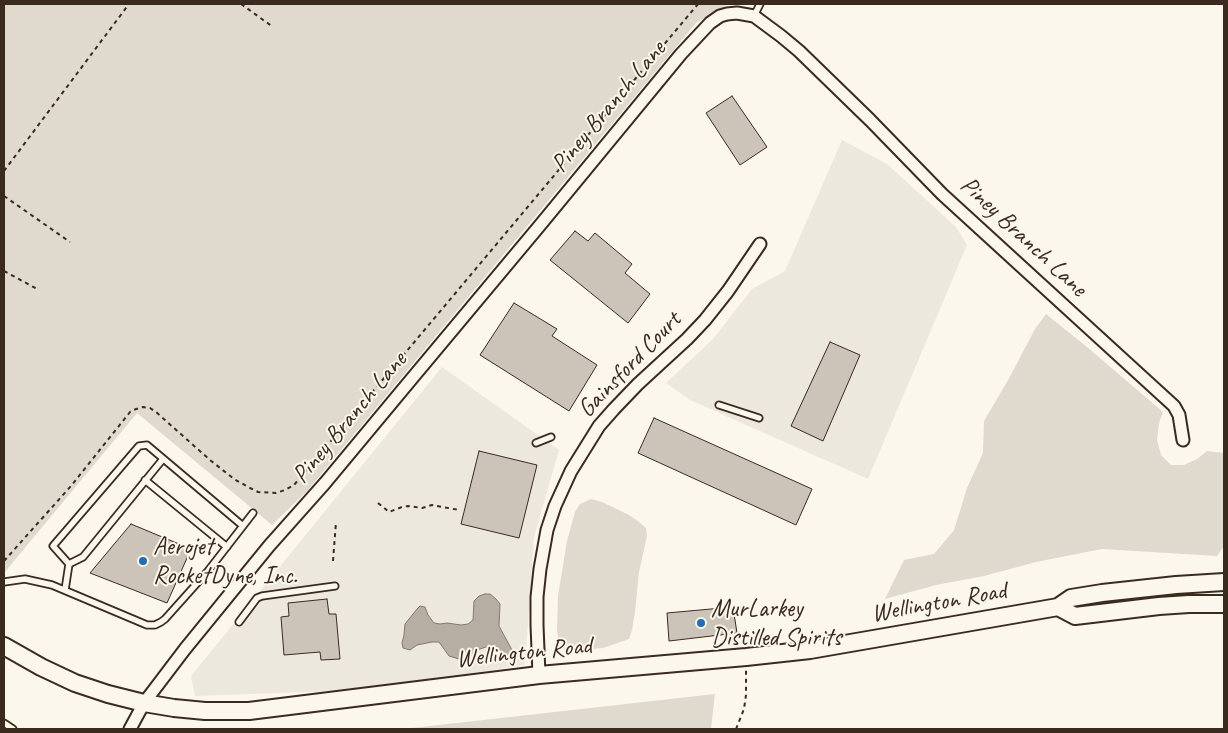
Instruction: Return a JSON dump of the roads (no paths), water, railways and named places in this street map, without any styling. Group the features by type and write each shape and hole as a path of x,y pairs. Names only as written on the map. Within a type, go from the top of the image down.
{"main road":[{"name":"Wellington Road","path":"4,646 41,667 75,683 108,694 174,708 205,711 249,711 539,675 746,658 819,649 1058,607 1071,598 1176,584 1224,582"},
{"path":"1058,607 1076,616 1159,606 1224,604"}],"street":[{"name":"Piney Branch Lane","path":"130,729 144,703 185,648 325,483 681,54 710,23 720,16 737,13 754,16 798,51 870,120 942,194 1174,406 1179,415 1183,440"},
{"name":"Gainsford Court","path":"539,675 537,597 540,569 550,522 568,476 599,426 638,384 705,320 728,292 760,244"}],"lane":[{"path":"754,16 760,4"},
{"path":"719,405 759,418"},
{"path":"536,443 551,437"},
{"path":"69,564 53,546 139,446 147,445 243,526"},
{"path":"69,564 83,557 163,458"},
{"path":"145,480 227,547"},
{"path":"4,582 25,579 52,585 147,625 155,625 165,619 208,571 253,513"},
{"path":"65,590 69,564"},
{"path":"239,622 257,598 262,596 335,586"},
{"path":"4,723 13,729"}],"place":[{"name":"Aerojet RocketDyne, Inc.","path":"143,561"},
{"name":"MurLarkey Distilled Spirits","path":"701,623"}]}
